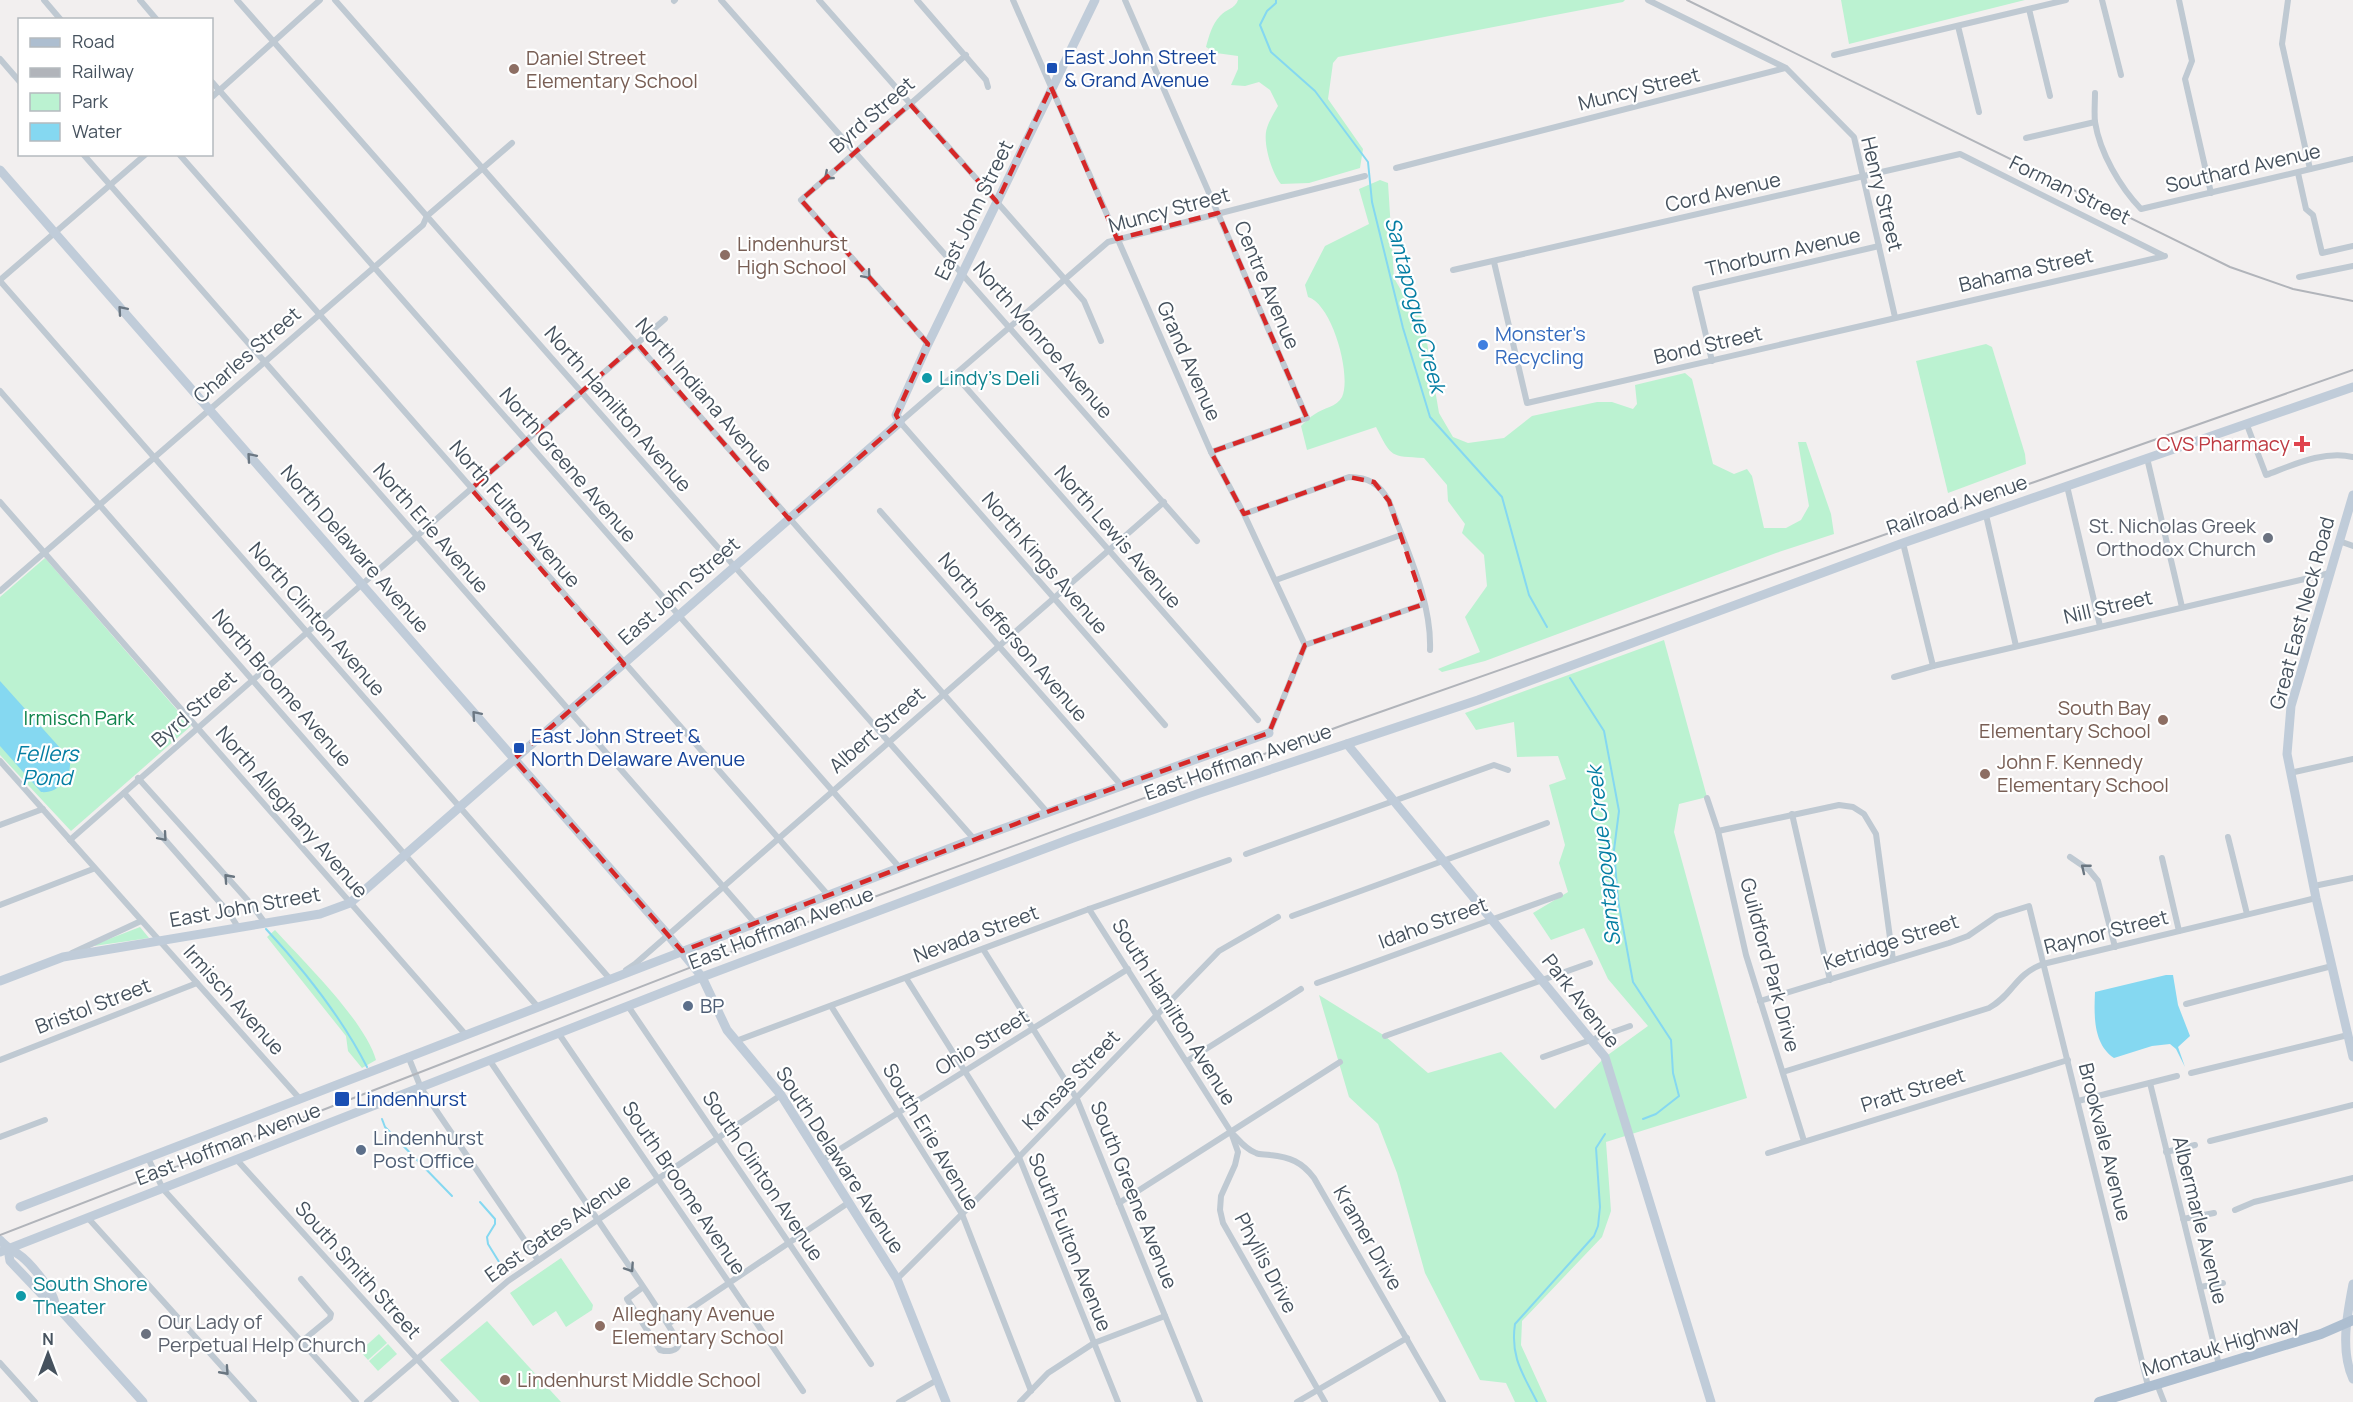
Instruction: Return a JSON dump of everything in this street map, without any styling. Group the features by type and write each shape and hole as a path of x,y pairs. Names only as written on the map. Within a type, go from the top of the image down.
{"main road":[{"name":"Montauk Highway","path":"2099,1402 2321,1334 2350,1322"}],"street":[{"path":"44,0 59,18"},
{"path":"140,0 155,18"},
{"name":"North Hamilton Avenue","path":"237,0 974,839"},
{"path":"213,95 320,0"},
{"name":"North Indiana Avenue","path":"335,0 1047,812"},
{"name":"North Monroe Avenue","path":"721,0 1197,541"},
{"path":"819,0 1065,278 1084,301 1101,341"},
{"path":"917,0 966,55 986,80 988,87"},
{"name":"Grand Avenue","path":"1013,0 1211,452 1244,514 1305,645"},
{"name":"East John Street","path":"63,957 320,914 350,903 900,422 896,415 928,344 1095,0"},
{"name":"Centre Avenue","path":"1125,0 1307,418 1211,452"},
{"name":"Henry Street","path":"1648,0 1786,68 1854,137 1895,317"},
{"path":"1834,56 2066,0"},
{"path":"2102,0 2121,75"},
{"path":"2179,0 2192,61 2185,79 2211,193"},
{"path":"2288,0 2282,44 2310,169"},
{"path":"2029,9 2050,96"},
{"path":"1958,26 1979,112"},
{"name":"Byrd Street","path":"928,344 801,200 966,55"},
{"path":"0,59 18,80"},
{"name":"Muncy Street","path":"1396,168 1786,68"},
{"name":"North Greene Avenue","path":"213,83 900,868"},
{"path":"2026,138 2095,122 2095,93"},
{"name":"Southard Avenue","path":"2095,122 2104,154 2132,199 2141,209 2353,159"},
{"name":"Charles Street","path":"0,591 423,225 427,216 512,143"},
{"name":"Cord Avenue","path":"1453,270 1960,154"},
{"name":"Forman Street","path":"1960,154 2165,256"},
{"name":"North Erie Avenue","path":"85,156 755,923"},
{"path":"0,281 144,156"},
{"name":"North Fulton Avenue","path":"181,156 828,896"},
{"name":"North Delaware Avenue","path":"0,170 682,951"},
{"path":"2298,173 2306,209 2313,215 2322,253 2353,246"},
{"name":"Muncy Street","path":"900,422 1108,242 1365,176"},
{"name":"Thorburn Avenue","path":"1712,361 1695,289 1879,246"},
{"name":"Bahama Street","path":"1895,317 2165,256"},
{"name":"Bond Street","path":"1494,262 1527,403 1895,317"},
{"path":"2298,277 2353,266"},
{"name":"North Clinton Avenue","path":"0,281 610,979"},
{"name":"Byrd Street","path":"70,840 138,778 197,729 665,319"},
{"name":"North Lewis Avenue","path":"955,375 1258,720"},
{"name":"Railroad Avenue","path":"1576,664 1903,543 2350,389"},
{"name":"North Broome Avenue","path":"0,392 538,1007"},
{"name":"North Kings Avenue","path":"900,422 1165,725"},
{"path":"2247,425 2266,475 2318,457 2333,455 2353,457"},
{"path":"2147,458 2182,607"},
{"path":"1244,514 1349,477 1363,477 1374,482 1383,490 1389,501 1401,535 1424,604 1431,635 1430,650"},
{"path":"2067,486 2100,626"},
{"name":"Great East Neck Road","path":"2353,495 2291,706 2288,754 2316,898 2353,1057"},
{"name":"North Alleghany Avenue","path":"0,502 466,1035"},
{"name":"Albert Street","path":"610,979 635,964 1164,502"},
{"name":"North Jefferson Avenue","path":"879,512 1121,785"},
{"path":"1986,515 2016,646"},
{"path":"1276,580 1401,535"},
{"path":"2339,542 2353,546"},
{"path":"1903,543 1933,666"},
{"name":"Nill Street","path":"1894,677 2016,646 2330,573"},
{"path":"1269,733 1305,645 1424,604"},
{"name":"East Hoffman Avenue","path":"4,1251 702,977 1073,838 1478,700 1576,664"},
{"name":"East Hoffman Avenue","path":"20,1207 974,839 1269,733"},
{"name":"Park Avenue","path":"1347,744 1605,1057 1711,1402"},
{"path":"2290,773 2353,759"},
{"name":"Irmisch Avenue","path":"0,761 93,869 300,1099"},
{"path":"1246,854 1494,765 1508,770"},
{"path":"138,778 252,905 265,923"},
{"path":"124,793 229,913 238,927"},
{"name":"Guildford Park Drive","path":"1707,798 1718,831 1746,955 1804,1141"},
{"path":"1718,831 1839,805 1853,807 1864,814 1876,834 1893,960"},
{"path":"0,825 43,809"},
{"path":"1792,814 1830,980"},
{"path":"1292,916 1547,823"},
{"path":"2228,837 2247,914"},
{"path":"2070,856 2089,870 2098,881 2115,946"},
{"path":"2162,858 2179,931"},
{"name":"Nevada Street","path":"735,1042 1089,909 1229,860"},
{"path":"0,904 93,869"},
{"path":"2314,886 2353,878"},
{"name":"Idaho Street","path":"1317,983 1560,895"},
{"name":"Raynor Street","path":"1783,1072 1989,1008 2002,1000 2029,969 2043,964 2316,898"},
{"name":"Ketridge Street","path":"1760,1001 1949,944 1968,936 1997,916 2029,906"},
{"name":"Brookvale Avenue","path":"2029,906 2152,1385 2164,1402"},
{"name":"South Hamilton Avenue","path":"1089,909 1231,1132"},
{"name":"Kansas Street","path":"897,1279 1077,1099 1220,951 1278,917"},
{"name":"East John Street","path":"0,981 63,957 141,921"},
{"name":"South Greene Avenue","path":"983,949 1077,1099 1200,1402"},
{"name":"South Delaware Avenue","path":"682,951 702,977 727,1030 781,1095 897,1279 946,1402"},
{"path":"1385,1036 1590,963"},
{"path":"2186,1004 2332,966"},
{"name":"Ohio Street","path":"821,1161 1128,969"},
{"name":"South Fulton Avenue","path":"906,978 1019,1157 1118,1402"},
{"name":"Bristol Street","path":"0,1060 197,983"},
{"path":"1186,1061 1301,989"},
{"name":"South Clinton Avenue","path":"628,1006 871,1364"},
{"name":"South Erie Avenue","path":"831,1006 962,1214 1031,1391"},
{"path":"1544,1057 1630,1026"},
{"name":"South Broome Avenue","path":"559,1034 802,1391"},
{"path":"2192,1073 2348,1035"},
{"path":"408,1056 421,1088 538,1260"},
{"name":"Pratt Street","path":"1768,1153 2068,1060"},
{"path":"490,1061 597,1220 643,1287 668,1324 680,1345 675,1350 666,1352 660,1350 627,1299 643,1287"},
{"path":"1119,1203 1340,1062"},
{"path":"2079,1101 2177,1076"},
{"name":"Albermarle Avenue","path":"2150,1083 2219,1365"},
{"name":"East Gates Avenue","path":"367,1402 508,1281 781,1095"},
{"path":"2210,1141 2353,1105"},
{"path":"0,1137 45,1120"},
{"name":"Kramer Drive","path":"1231,1132 1257,1154 1285,1157 1305,1167 1314,1178 1443,1402"},
{"name":"Phyllis Drive","path":"1231,1132 1238,1152 1235,1165 1221,1196 1220,1210 1223,1223 1325,1402"},
{"path":"2166,1152 2195,1145"},
{"path":"148,1158 163,1189 356,1402"},
{"name":"South Smith Street","path":"237,1160 456,1402"},
{"path":"2235,1210 2254,1202 2353,1178"},
{"path":"668,1324 848,1203"},
{"path":"2183,1219 2214,1213"},
{"path":"88,1218 254,1402"},
{"path":"0,1240 4,1251 20,1255 54,1296 55,1304 143,1402"},
{"path":"301,1279 331,1314 330,1318 302,1342"},
{"path":"2200,1287 2223,1283"},
{"path":"2353,1284 2346,1357 2353,1379"},
{"path":"1020,1402 1048,1373 1094,1343 1166,1316"},
{"path":"1297,1402 1407,1338"},
{"path":"0,1363 35,1402"},
{"path":"898,1402 937,1380"}],"highlighted area":[{"path":"1051,87 1117,239 1218,213 1307,418 1211,452 1244,514 1349,477 1374,482 1389,501 1424,604 1305,645 1269,733 1047,812 682,951 514,759 624,664 471,489 637,343 789,519 900,422 896,415 928,344 801,200 910,104 997,202"}],"green space":[{"path":"1238,0 1625,0 1338,57 1333,63 1328,99 1363,149 1360,168 1309,183 1281,184 1271,166 1266,141 1268,125 1278,106 1270,90 1259,82 1245,86 1231,85 1238,69 1238,56 1216,53 1206,47 1217,19"},
{"path":"1841,0 2025,0 1849,44"},
{"path":"1380,180 1388,183 1394,278 1423,319 1439,413 1453,437 1468,443 1504,438 1532,416 1597,402 1612,402 1633,409 1637,404 1635,385 1685,373 1692,379 1713,464 1734,474 1747,469 1752,476 1764,528 1786,528 1801,520 1809,506 1798,442 1806,442 1831,514 1834,534 1776,553 1485,661 1442,672 1438,669 1480,652 1465,617 1487,586 1484,555 1462,533 1465,524 1448,501 1447,485 1424,458 1404,457 1389,450 1376,427 1307,450 1301,426 1315,414 1337,403 1342,397 1344,387 1344,373 1338,341 1325,312 1317,302 1308,297 1305,285 1325,246 1369,224 1359,189"},
{"path":"1986,344 1992,347 2025,454 2026,464 1948,493 1916,361"},
{"name":"Irmisch Park","path":"45,558 191,726 71,831 0,755 0,597"},
{"path":"1664,640 1707,797 1679,804 1674,832 1747,1098 1606,1142 1611,1211 1602,1237 1522,1321 1521,1345 1547,1402 1515,1402 1506,1383 1480,1380 1425,1273 1397,1173 1378,1124 1349,1097 1319,995 1385,1036 1428,1073 1501,1052 1555,1109 1605,1057 1648,1026 1608,979 1584,928 1551,940 1533,913 1568,892 1559,863 1565,845 1549,785 1566,779 1558,756 1517,757 1514,722 1476,730 1465,713"},
{"path":"140,927 149,938 94,946 96,944"},
{"path":"275,930 347,1010 370,1045 376,1060 362,1068 348,1051 346,1036 267,937"},
{"path":"561,1258 593,1305 592,1310 566,1327 556,1311 533,1326 510,1293"},
{"name":"Lindenhurst Middle School","path":"487,1321 561,1402 480,1402 440,1360"},
{"path":"379,1334 387,1343 368,1360 360,1351"},
{"path":"388,1344 397,1354 378,1371 369,1361"}],"water":[{"name":"Fellers Pond","path":"0,681 70,759 69,772 59,787 41,792 0,746"},
{"path":"2173,975 2178,1005 2190,1036 2178,1047 2185,1067 2176,1049 2170,1044 2152,1046 2114,1058 2107,1052 2098,1037 2095,992"}],"waterway":[{"name":"Santapogue Creek","path":"1276,0 1260,25 1271,52 1315,91 1368,162 1372,202 1403,328 1430,417 1502,497 1529,595 1547,627"},
{"name":"Santapogue Creek","path":"1570,678 1604,731 1619,811 1614,850 1618,900 1633,982 1671,1040 1673,1073 1679,1096 1656,1114 1643,1119"},
{"path":"266,929 321,994 346,1030 367,1067"},
{"path":"382,1119 385,1127 452,1196"},
{"name":"Santapogue Creek","path":"1537,1402 1516,1356 1515,1324 1594,1236 1598,1226 1600,1207 1596,1148 1605,1134"},
{"path":"480,1202 495,1219 495,1224 487,1237 488,1244 504,1270"}],"railway":[{"path":"1687,0 2230,267 2293,289 2353,301"},
{"path":"0,1235 844,908 1346,724 2353,370"}],"place":[{"name":"East John Street & Grand Avenue","path":"1052,68"},
{"name":"Daniel Street Elementary School","path":"514,69"},
{"name":"Lindenhurst High School","path":"725,255"},
{"name":"Monster's Recycling","path":"1483,345"},
{"name":"Lindy's Deli","path":"927,378"},
{"name":"CVS Pharmacy","path":"2302,444"},
{"name":"St. Nicholas Greek Orthodox Church","path":"2268,538"},
{"name":"South Bay Elementary School","path":"2163,720"},
{"name":"East John Street & North Delaware Avenue","path":"519,748"},
{"name":"John F. Kennedy Elementary School","path":"1985,774"},
{"name":"BP","path":"688,1006"},
{"name":"Lindenhurst","path":"342,1099"},
{"name":"Lindenhurst Post Office","path":"361,1150"},
{"name":"South Shore Theater","path":"21,1296"},
{"name":"Alleghany Avenue Elementary School","path":"600,1326"},
{"name":"Our Lady of Perpetual Help Church","path":"146,1334"},
{"name":"Lindenhurst Middle School","path":"505,1380"}]}
